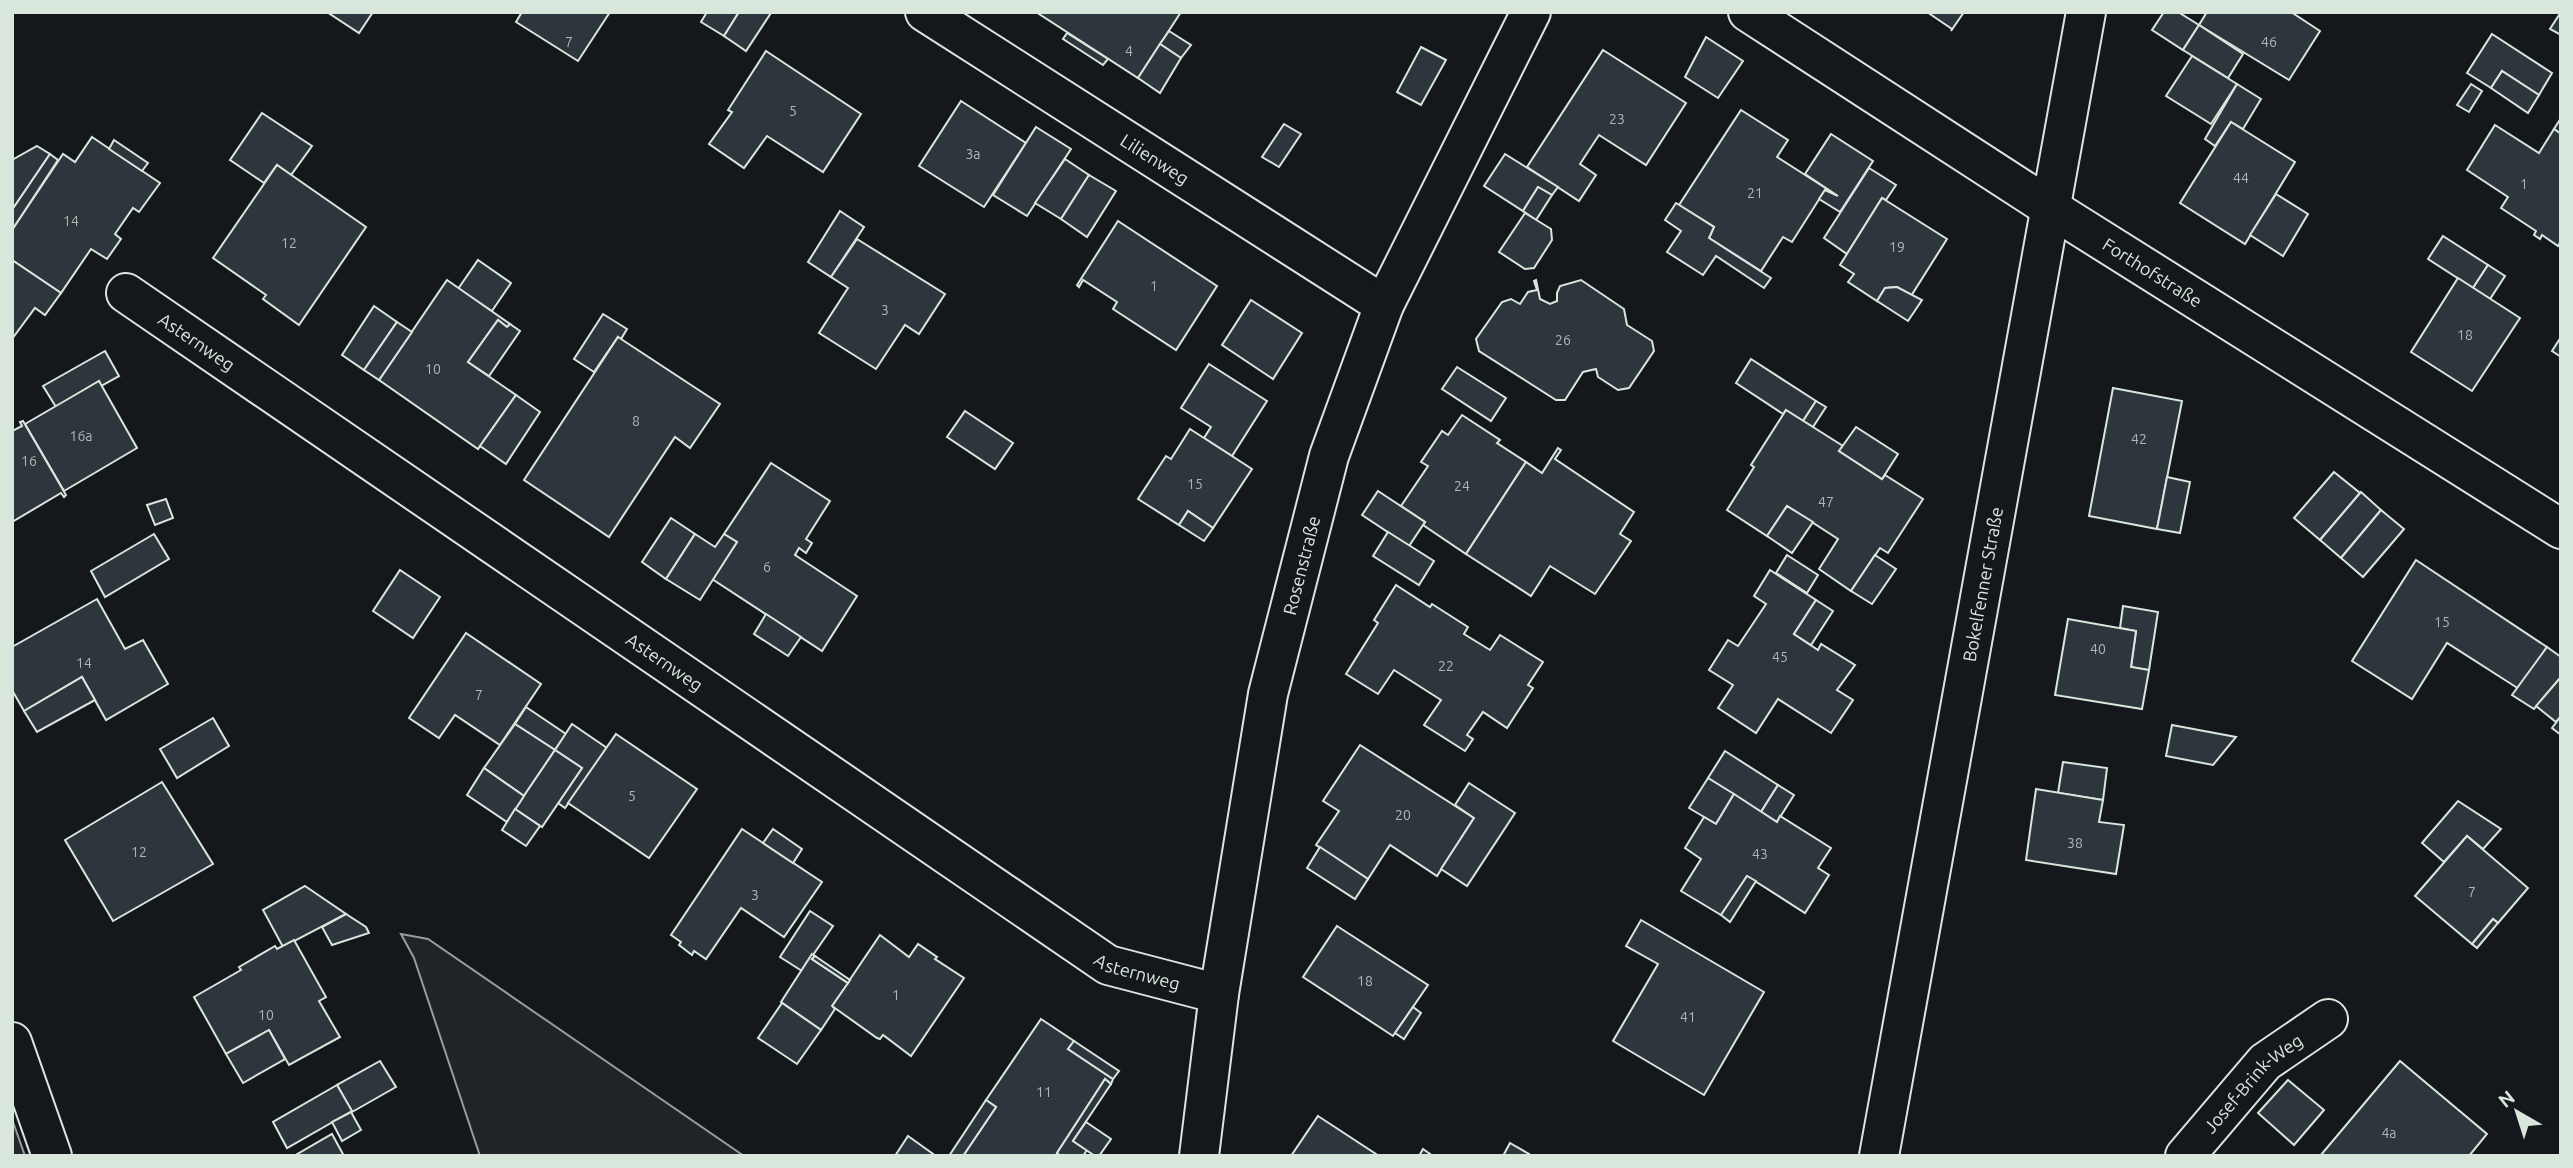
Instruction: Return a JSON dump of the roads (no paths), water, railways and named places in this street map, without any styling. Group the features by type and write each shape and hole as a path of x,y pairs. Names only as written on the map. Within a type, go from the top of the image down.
{"street":[{"name":"Lilienweg","path":"925,12 1384,305"},
{"name":"Rosenstraße","path":"1199,1156 1219,994 1268,694 1329,456 1384,305 1531,12"},
{"name":"Forthofstraße","path":"1748,12 2049,207 2561,528"},
{"name":"Bokelfenner Straße","path":"1879,1156 2086,12"},
{"name":"Asternweg","path":"126,293 1108,965 1219,994"},
{"name":"Josef-Brink-Weg","path":"2185,1156 2265,1062 2328,1019"},
{"path":"12,1042 52,1156"}]}
